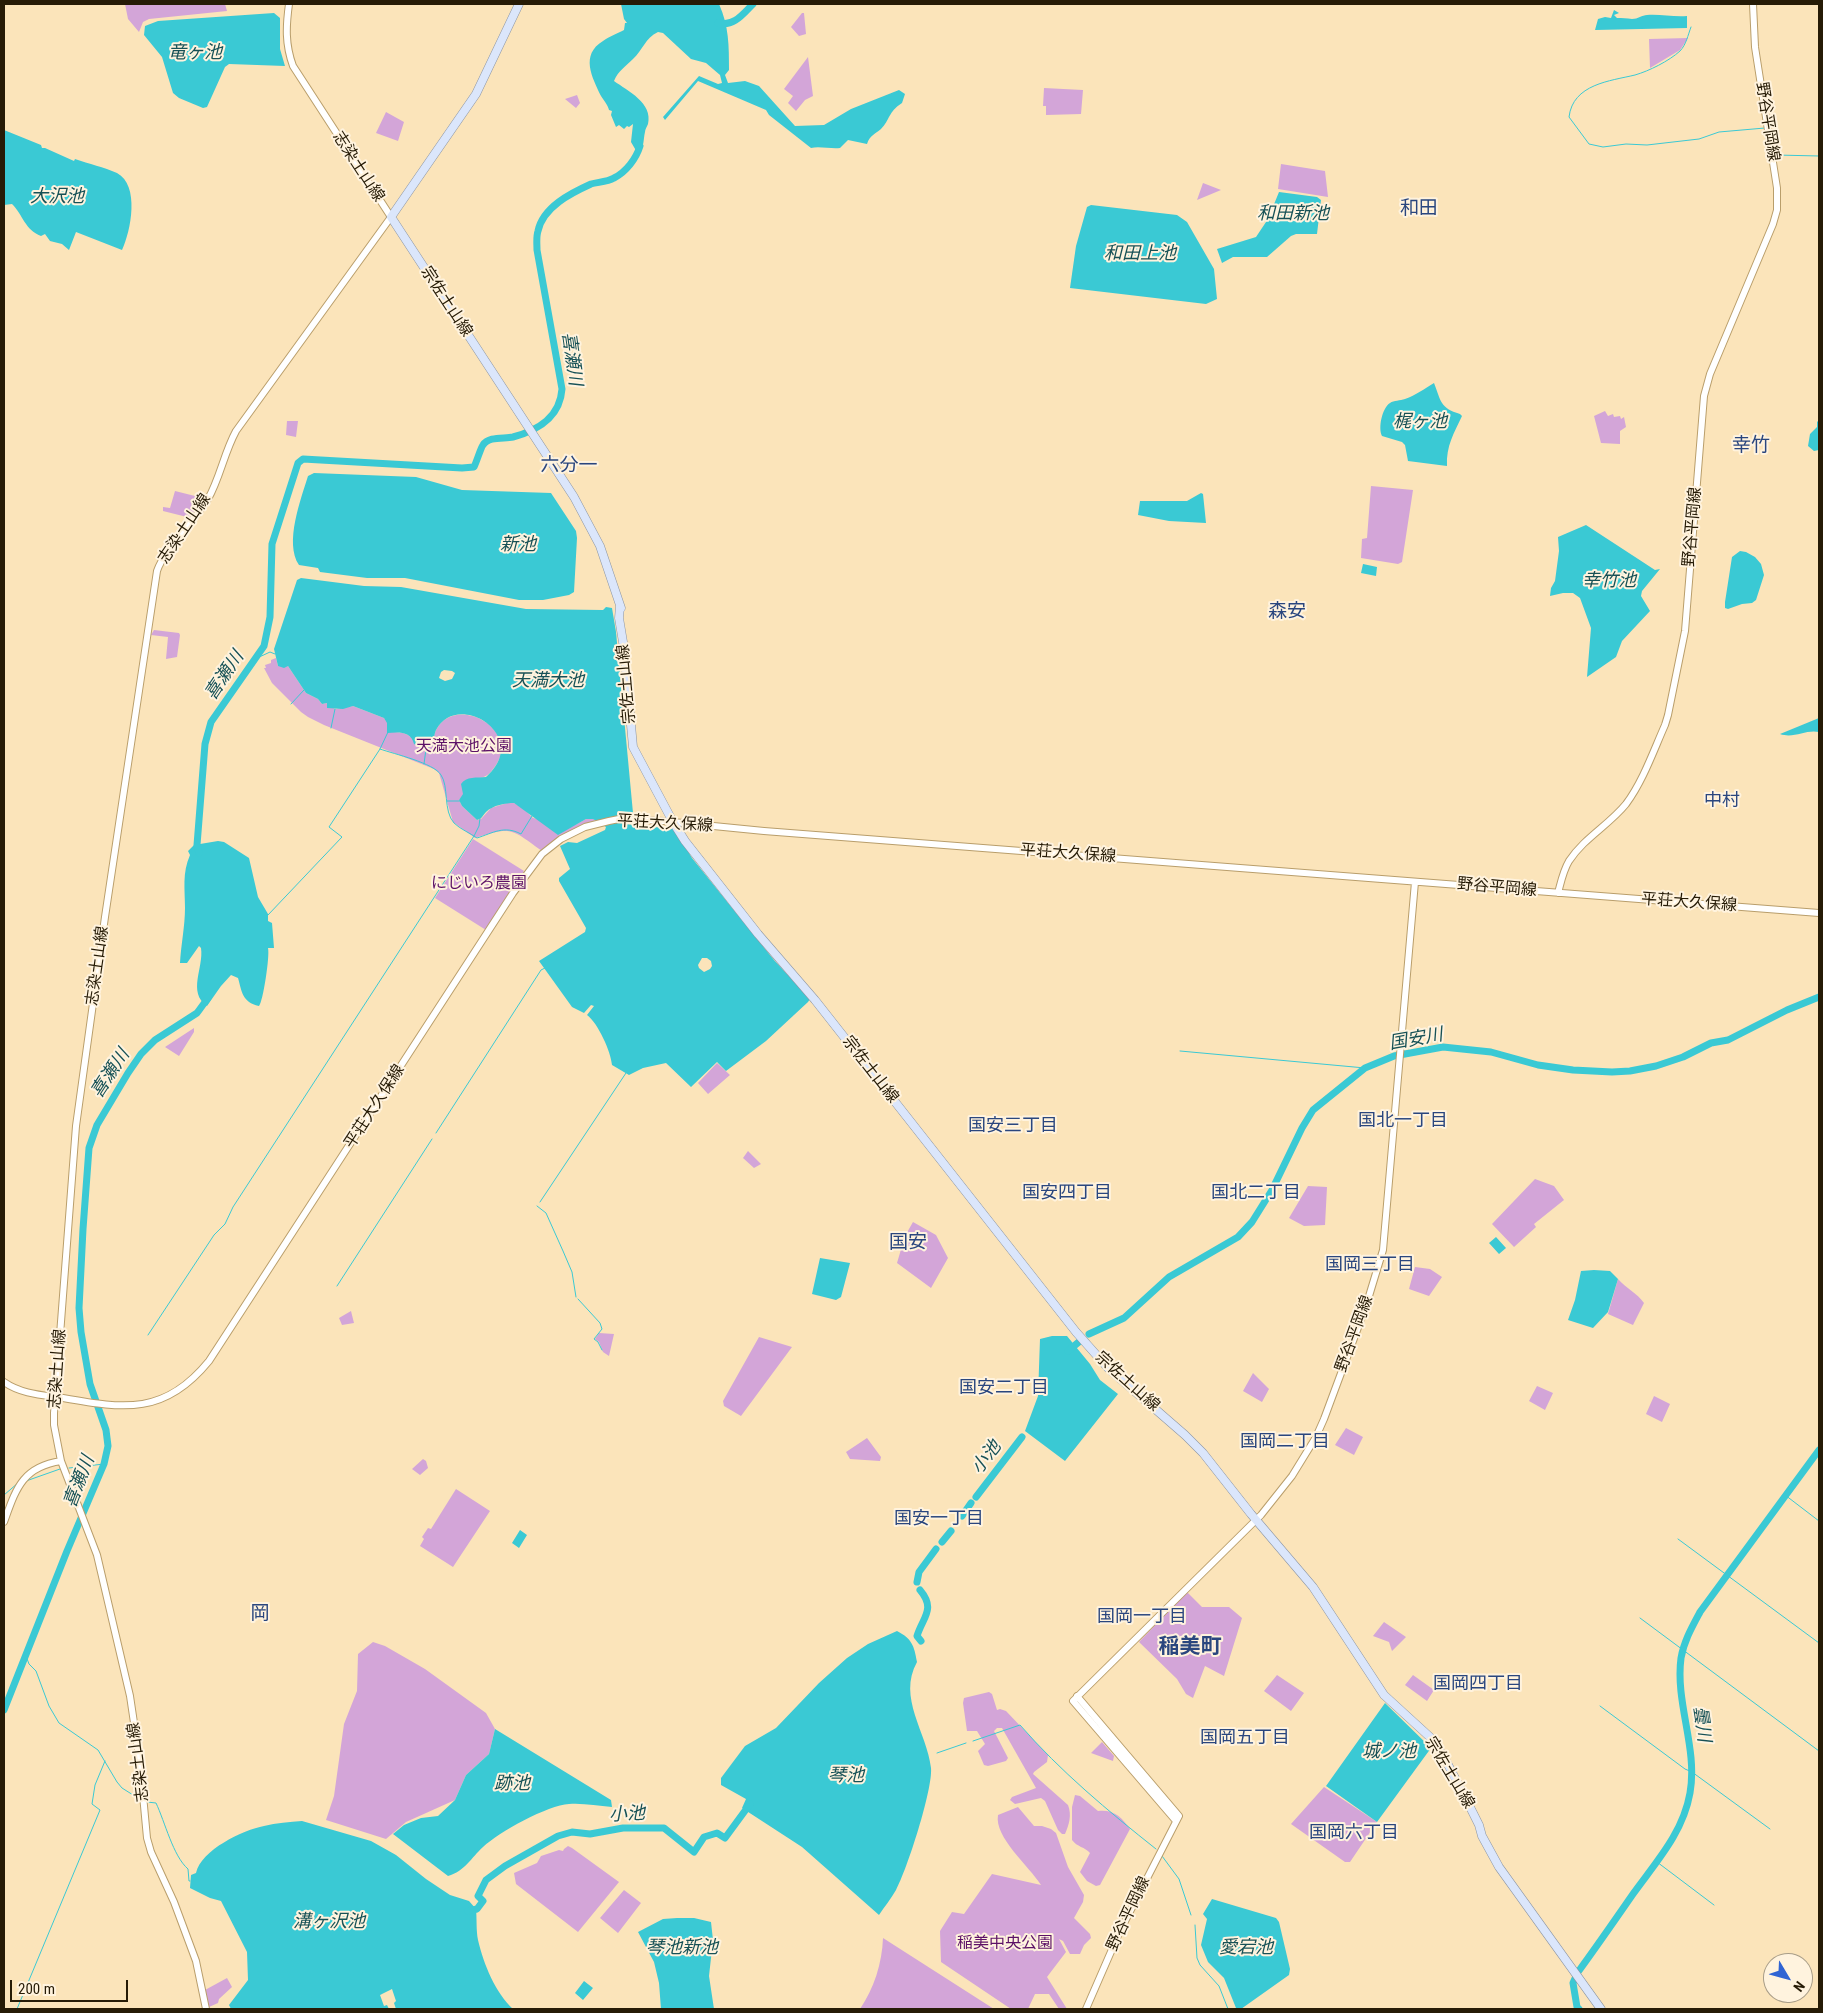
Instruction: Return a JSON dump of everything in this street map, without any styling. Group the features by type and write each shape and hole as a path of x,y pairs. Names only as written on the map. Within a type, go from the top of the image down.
{"main road":[{"name":"志染土山線","path":"206,2009 196,1961 147,1838 140,1763 130,1696 97,1555 61,1461 54,1425 76,1126 106,907 157,571 165,556 209,496 236,432 391,217 293,66 286,37 289,4"},
{"path":"391,217 476,94 519,4"},
{"name":"野谷平岡線","path":"1086,2009 1120,1931 1178,1819 1075,1698 1274,1501 1316,1437 1375,1280 1384,1245 1415,882 1558,893 1564,872 1570,860 1622,808 1635,791 1665,725 1684,631 1704,396 1710,374 1773,224 1777,210 1777,188 1755,47 1753,4"},
{"name":"宗佐土山線","path":"391,217 532,433 588,523 600,546 624,615 629,645 639,761 673,822 695,854 758,934 815,1000 1076,1332 1108,1368 1172,1423 1203,1453 1313,1587 1384,1695 1422,1729 1437,1747 1476,1818 1490,1852 1601,2009"},
{"name":"平荘大久保線","path":"4,1382 22,1392 119,1407 152,1402 168,1396 184,1386 201,1371 536,861 561,839 573,832 598,823 619,819 673,822 1415,882"},
{"name":"平荘大久保線","path":"1558,893 1819,913"},
{"path":"4,1522 14,1494 27,1474 38,1467 61,1461"}],"green space":[{"path":"125,4 225,4 227,11 149,19 143,22 139,32 128,19"},
{"path":"804,13 806,34 799,36 791,27"},
{"path":"1688,38 1680,50 1650,68 1649,39"},
{"path":"808,57 813,96 805,100 796,111 788,103 793,96 784,89"},
{"path":"1044,88 1083,90 1081,114 1046,115 1046,106 1043,106"},
{"path":"577,95 580,103 576,108 565,99"},
{"path":"386,112 404,122 398,141 376,133"},
{"path":"1281,164 1325,171 1328,197 1278,189"},
{"path":"1203,183 1221,190 1197,200"},
{"path":"1605,411 1608,416 1613,414 1614,417 1620,416 1621,419 1624,417 1626,427 1620,431 1620,444 1601,443 1594,416"},
{"path":"287,421 298,421 296,437 286,435"},
{"path":"1371,486 1413,490 1402,562 1398,564 1361,558 1362,539 1367,538"},
{"path":"175,491 204,500 191,518 163,511 163,507 170,508"},
{"path":"154,630 179,633 177,657 166,659 168,637 151,635"},
{"name":"天満大池公園","path":"276,658 278,666 288,666 306,693 318,699 322,704 327,703 335,709 353,706 384,718 395,732 408,735 417,746 432,745 436,730 445,719 457,715 470,715 482,720 493,728 500,739 501,752 496,765 491,772 479,778 459,800 462,806 477,820 481,819 491,808 514,803 523,808 533,818 575,825 586,819 593,818 595,821 557,839 542,851 524,838 511,832 497,832 475,838 453,822 439,773 434,769 308,717 272,683 264,668 266,668 265,665 271,663 271,660"},
{"name":"にじいろ農園","path":"473,839 524,871 486,930 435,898"},
{"path":"194,1028 194,1032 179,1056 165,1047"},
{"path":"717,1063 730,1075 708,1094 698,1083"},
{"path":"748,1151 761,1164 754,1168 743,1158"},
{"path":"1535,1179 1554,1186 1564,1200 1534,1224 1536,1227 1514,1247 1492,1224"},
{"path":"1308,1186 1327,1187 1325,1225 1304,1226 1289,1218"},
{"path":"913,1222 936,1235 948,1258 931,1288 897,1263 905,1236"},
{"path":"1415,1267 1430,1269 1442,1277 1429,1296 1409,1289"},
{"path":"1618,1279 1644,1303 1633,1325 1608,1314"},
{"path":"351,1311 354,1323 342,1325 339,1318"},
{"path":"599,1333 614,1334 609,1356 603,1352 599,1342 595,1339"},
{"path":"759,1337 792,1347 741,1416 724,1406 723,1401"},
{"path":"1253,1373 1269,1389 1262,1402 1243,1391"},
{"path":"1537,1386 1553,1393 1545,1410 1529,1401"},
{"path":"1654,1396 1670,1404 1662,1422 1646,1414"},
{"path":"1346,1428 1363,1437 1354,1455 1335,1445"},
{"path":"867,1438 881,1457 880,1461 850,1459 846,1452"},
{"path":"423,1459 426,1461 428,1468 420,1475 412,1469"},
{"path":"456,1489 490,1511 453,1567 420,1546 424,1539 422,1537 428,1528 431,1529"},
{"path":"1187,1592 1202,1607 1229,1607 1242,1618 1224,1676 1205,1666 1193,1698 1186,1694 1177,1679 1139,1642"},
{"path":"1384,1622 1406,1637 1392,1651 1389,1642 1373,1636"},
{"path":"373,1642 385,1646 425,1669 486,1713 495,1729 489,1754 466,1775 455,1800 406,1822 386,1839 326,1820 334,1796 344,1724 357,1691 358,1654"},
{"path":"1277,1675 1304,1693 1291,1711 1264,1691"},
{"path":"1413,1675 1434,1690 1427,1701 1405,1685"},
{"path":"989,1692 992,1694 997,1710 1006,1711 1048,1755 1047,1762 1033,1774 1068,1805 1070,1820 1065,1834 1058,1830 1045,1801 1041,1798 1015,1804 1010,1800 1012,1797 1036,1788 1002,1728 997,1728 994,1731 1008,1758 1006,1761 988,1766 984,1765 978,1751 985,1744 977,1731 967,1731 963,1703 964,1698"},
{"path":"1102,1742 1114,1756 1113,1761 1091,1753"},
{"path":"1324,1787 1377,1822 1350,1862 1345,1862 1291,1824"},
{"path":"1075,1795 1080,1796 1098,1811 1108,1811 1117,1815 1130,1829 1100,1885 1096,1886 1087,1881 1080,1872 1090,1853 1072,1840 1072,1807"},
{"name":"稲美中央公園","path":"1018,1807 1034,1826 1042,1826 1056,1833 1068,1867 1084,1895 1083,1902 1074,1918 1090,1934 1091,1938 1084,1945 1080,1954 1070,1954 1063,1941 1059,1939 1066,1952 1047,1977 1067,2009 1059,2009 1049,1994 1035,1994 1028,2009 1011,2009 941,1962 940,1931 952,1912 964,1914 992,1874 1041,1885 1007,1842 998,1824 998,1815"},
{"path":"568,1846 619,1882 578,1932 516,1884 514,1873 537,1863 541,1856 559,1850 563,1851"},
{"path":"624,1890 641,1903 618,1933 600,1918"},
{"name":"稲美中央公園","path":"883,1938 994,2009 860,2009 876,1975 881,1957"},
{"path":"227,1978 232,1987 219,1999 218,2003 209,2007 205,1990"}],"water":[{"path":"621,4 719,4 728,36 729,70 725,75 728,83 745,81 759,86 795,126 824,125 851,109 899,90 905,94 902,103 894,110 884,126 871,137 867,144 848,140 840,148 811,148 769,115 766,110 698,81 665,120 663,117 699,76 718,84 722,83 720,75 706,63 691,59 663,33 658,32 647,41 636,56 620,71 614,81 638,98 647,110 648,124 645,130 643,146 638,154 631,142 633,124 624,129 619,125 616,127 611,115 612,111 609,110 601,96 590,67 592,53 596,47 624,30 625,23 627,23 624,19"},
{"path":"1614,10 1619,13 1614,15 1617,18 1634,19 1645,15 1687,16 1687,28 1595,30 1598,19 1611,18"},
{"name":"竜ヶ池","path":"274,13 280,18 280,49 285,66 229,64 225,67 207,107 203,108 179,98 173,93 162,57 144,35 145,26 158,21"},
{"name":"大沢池","path":"4,130 74,161 75,159 117,173 124,179 129,187 132,209 128,232 122,250 76,232 69,250 62,244 50,241 45,234 41,236 31,230 12,204 4,205"},
{"name":"和田新池","path":"1279,192 1317,197 1321,200 1317,234 1296,234 1291,236 1267,257 1233,257 1222,263 1217,249 1256,237 1268,219"},
{"name":"和田上池","path":"1091,205 1177,215 1187,222 1214,269 1217,299 1206,304 1070,288 1076,246 1087,207"},
{"name":"梶ヶ池","path":"1434,383 1442,403 1448,409 1462,416 1449,446 1447,466 1408,461 1405,445 1402,442 1382,436 1380,428 1387,406 1392,402 1413,396"},
{"path":"1819,420 1819,450 1814,451 1808,446 1810,434 1817,427"},
{"name":"新池","path":"314,473 416,477 462,490 551,493 576,531 574,592 569,595 543,600 519,600 405,578 367,578 320,572 318,568 299,565 295,556 293,533 298,508 308,476"},
{"path":"1201,493 1203,494 1206,523 1169,521 1138,515 1140,501 1187,501"},
{"name":"幸竹池","path":"1586,525 1655,570 1660,569 1642,591 1641,596 1650,611 1622,641 1616,657 1587,677 1591,628 1580,598 1573,593 1550,596 1551,588 1555,581 1559,551 1558,537"},
{"path":"1740,551 1755,557 1761,564 1764,575 1756,600 1752,603 1728,609 1725,608 1725,602 1732,557"},
{"path":"1363,564 1377,567 1376,576 1361,573"},
{"name":"天満大池","path":"301,578 364,586 401,587 526,609 603,610 606,607 612,608 616,632 633,813 618,811 617,814 624,824 675,829 692,858 774,960 810,999 808,1002 766,1041 726,1071 717,1062 691,1087 666,1063 643,1068 629,1075 612,1065 603,1038 587,1015 594,1006 591,1005 584,1013 572,1007 539,961 585,932 586,928 559,881 559,878 570,869 560,846 568,842 577,843 605,830 606,827 593,819 586,819 558,835 514,803 496,806 477,820 462,806 459,800 463,794 461,784 469,779 486,777 498,762 501,747 496,733 487,723 473,716 459,714 446,719 436,730 433,745 426,749 414,744 407,735 387,733 387,723 384,718 353,706 343,709 327,708 327,703 322,704 318,699 306,693 288,666 284,668 278,666 274,649 297,580","holes":["444,670 455,673 452,679 445,681 439,678","702,958 707,958 711,961 712,966 704,972 698,965"]},
{"path":"1819,718 1819,732 1814,731 1790,735 1780,734"},
{"path":"218,841 224,842 249,858 258,897 268,914 268,921 272,923 274,948 268,948 266,979 259,1006 246,999 238,978 231,975 207,1006 201,1000 197,987 201,948 199,946 187,963 180,963 185,915 185,875 190,855 188,851 194,845"},
{"path":"1496,1237 1506,1248 1499,1254 1489,1243"},
{"path":"820,1258 850,1263 841,1297 836,1300 812,1294"},
{"path":"1581,1271 1610,1271 1618,1279 1608,1312 1593,1328 1568,1320 1575,1300"},
{"name":"小池","path":"1052,1336 1067,1336 1090,1364 1100,1380 1118,1394 1065,1461 1025,1431 1038,1396 1040,1339"},
{"path":"520,1530 527,1535 519,1548 512,1543"},
{"name":"琴池","path":"897,1631 909,1640 916,1656 917,1662 912,1675 910,1689 915,1715 928,1755 931,1778 924,1811 901,1880 879,1915 802,1847 742,1808 746,1799 721,1785 721,1778 745,1746 776,1728 819,1683 847,1658 868,1644"},
{"name":"城ノ池","path":"1385,1703 1431,1748 1377,1822 1326,1786"},
{"name":"跡池","path":"495,1729 611,1800 612,1807 569,1804 537,1814 490,1841 463,1868 448,1876 393,1834 404,1825 421,1818 438,1816 455,1800 466,1775 489,1754"},
{"name":"溝ヶ沢池","path":"302,1821 371,1841 396,1855 450,1895 469,1901 476,1909 478,1940 483,1959 501,1995 513,2009 396,2009 394,2003 396,2001 392,1989 380,1995 384,2006 387,2005 389,2009 231,2009 229,2005 248,1980 247,1952 221,1901 190,1888 191,1875 196,1873 199,1865 214,1849 224,1842 255,1828 278,1823"},
{"name":"愛宕池","path":"1212,1899 1276,1918 1279,1922 1290,1969 1289,1975 1241,2009 1236,2008 1224,1978 1208,1962 1201,1945 1207,1919 1203,1914"},
{"name":"琴池新池","path":"694,1918 711,1922 713,1940 709,1976 714,2009 661,2009 659,1983 654,1962 638,1932 663,1919"},
{"path":"584,1981 593,1988 583,2000 575,1993"}],"waterway":[{"name":"喜瀬川","path":"718,23 724,24 733,21 753,4"},
{"path":"1691,27 1684,46 1675,55 1646,71 1604,82 1585,91 1577,97 1569,117 1589,144 1603,147 1626,144 1647,145 1699,139 1719,132 1765,128"},
{"path":"1770,128 1776,155 1819,156"},
{"name":"喜瀬川","path":"199,853 197,845 205,744 211,722 264,646 270,617 272,544 298,463 303,459 462,468 474,467 482,446 489,440 513,437 531,430 546,421 557,407 562,389 537,250 537,236 541,222 552,208 567,196 591,184 611,179 623,172 633,160 640,146"},
{"path":"255,659 270,652 275,654"},
{"path":"291,704 304,690"},
{"path":"331,728 335,709"},
{"path":"268,915 342,837 329,827 380,749 388,732"},
{"path":"380,749 404,756 437,771 445,785 448,812 451,818 456,825 477,838 504,830 515,831 521,834 532,816"},
{"path":"424,764 426,749"},
{"path":"447,801 460,801"},
{"path":"148,1335 214,1235 225,1224 233,1207 474,836 479,826 480,818"},
{"path":"436,1133 541,970 545,968"},
{"name":"国安川","path":"1089,1334 1124,1318 1169,1277 1238,1237 1252,1222 1272,1190 1302,1128 1313,1110 1365,1068 1394,1056 1443,1047 1491,1052 1538,1065 1573,1070 1630,1071 1656,1066 1683,1057 1711,1043 1728,1040 1787,1010 1819,997"},
{"name":"喜瀬川","path":"4,1710 67,1551 104,1464 108,1446 106,1430 90,1384 79,1308 89,1148 97,1125 141,1054 155,1040 197,1013 208,998"},
{"path":"1180,1051 1365,1068"},
{"path":"540,1202 626,1073"},
{"path":"337,1286 432,1139"},
{"path":"537,1206 546,1213 572,1272 576,1297"},
{"path":"578,1299 600,1323 602,1329 594,1339 602,1350"},
{"name":"小池","path":"1068,1351 1080,1341"},
{"name":"小池","path":"976,1497 1022,1437"},
{"name":"曇川","path":"1579,2009 1573,1983 1578,1972 1668,1846 1686,1808 1692,1776 1680,1675 1681,1658 1689,1634 1700,1612 1819,1450"},
{"path":"69,1468 104,1464"},
{"path":"26,1481 60,1469"},
{"path":"4,1495 18,1483"},
{"path":"1785,1495 1819,1521"},
{"name":"小池","path":"962,1516 971,1503"},
{"name":"小池","path":"942,1542 951,1531"},
{"path":"1678,1539 1819,1643"},
{"name":"小池","path":"917,1582 919,1572 936,1549"},
{"name":"小池","path":"920,1590 925,1597 928,1608 917,1636 921,1641"},
{"path":"1640,1618 1819,1751"},
{"path":"26,1656 29,1664 36,1671 49,1706 59,1723 98,1750 122,1788 141,1800"},
{"path":"1600,1706 1770,1829"},
{"path":"973,1741 1020,1725 1085,1790 1156,1849"},
{"path":"937,1753 966,1743"},
{"path":"17,2009 100,1810 92,1804 95,1785 105,1761"},
{"path":"147,1802 156,1803 178,1856 188,1869 190,1881"},
{"name":"小池","path":"468,1911 477,1909 483,1901 478,1896 486,1880 505,1866 558,1836 572,1832 590,1834 623,1828 664,1828 694,1852 704,1837 717,1833 725,1838 750,1804"},
{"path":"1162,1856 1179,1879 1191,1915"},
{"path":"1657,1862 1714,1905"},
{"path":"1195,1925 1197,1958 1200,1965 1219,1986 1228,2009"}],"district":[{"name":"和田","path":"1419,209"},
{"name":"幸竹","path":"1751,446"},
{"name":"六分一","path":"569,466"},
{"name":"森安","path":"1287,612"},
{"name":"中村","path":"1722,801"},
{"name":"国北一丁目","path":"1403,1121"},
{"name":"国安三丁目","path":"1013,1126"},
{"name":"国安四丁目","path":"1067,1193"},
{"name":"国北二丁目","path":"1256,1193"},
{"name":"国安","path":"908,1243"},
{"name":"国岡三丁目","path":"1370,1265"},
{"name":"国安二丁目","path":"1004,1388"},
{"name":"国岡二丁目","path":"1285,1442"},
{"name":"国安一丁目","path":"939,1519"},
{"name":"岡","path":"260,1614"},
{"name":"国岡一丁目","path":"1142,1617"},
{"name":"稲美町","path":"1190,1648"},
{"name":"国岡四丁目","path":"1478,1684"},
{"name":"国岡五丁目","path":"1245,1738"},
{"name":"国岡六丁目","path":"1354,1833"}]}
